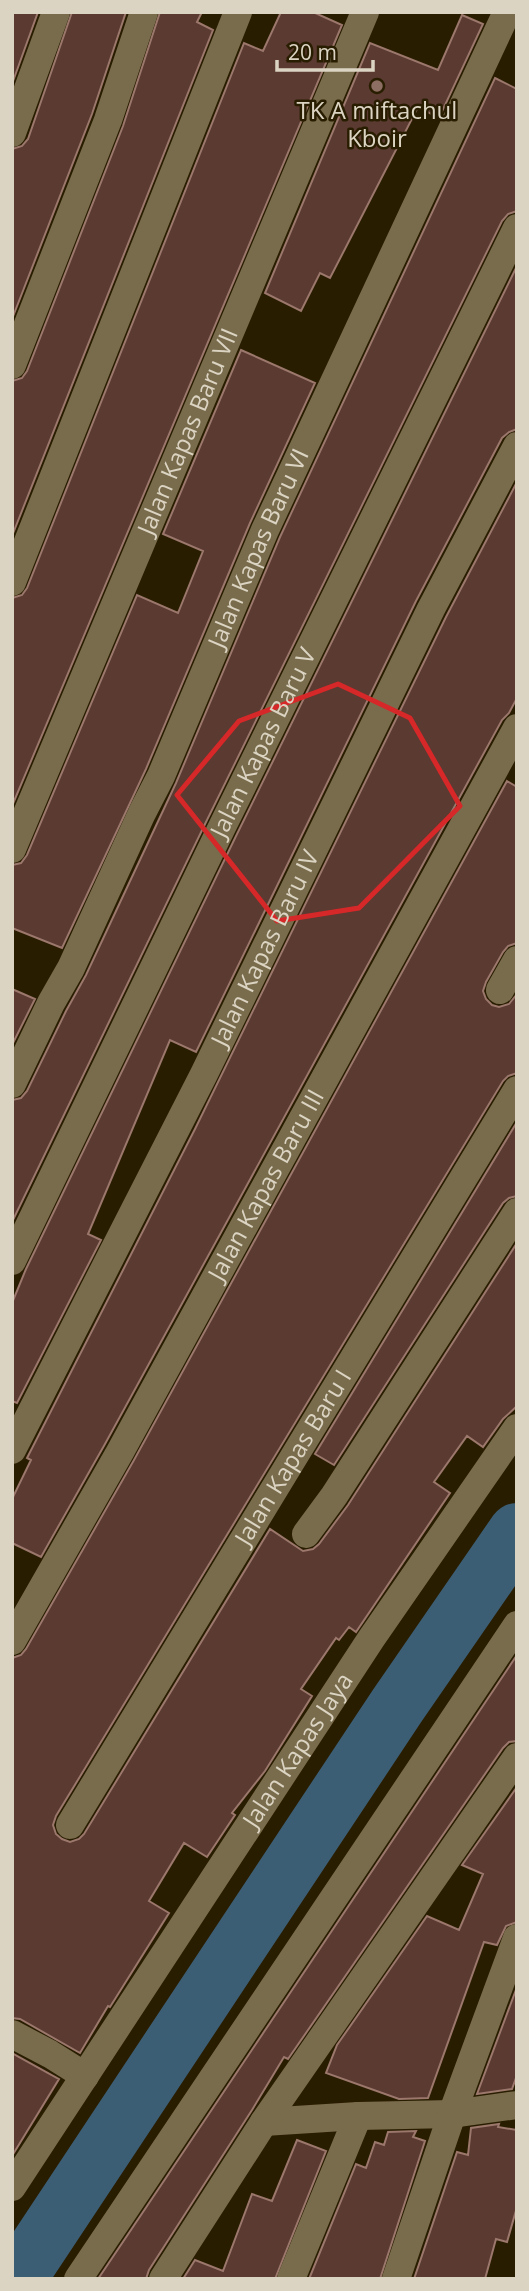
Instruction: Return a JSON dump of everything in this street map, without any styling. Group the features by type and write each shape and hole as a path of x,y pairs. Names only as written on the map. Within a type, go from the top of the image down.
{"street":[{"path":"12,134 56,12"},
{"path":"12,365 108,120 144,12"},
{"path":"12,582 238,12"},
{"name":"Jalan Kapas Baru VII","path":"12,849 365,12"},
{"name":"Jalan Kapas Baru VI","path":"12,1084 71,968 161,776 265,530 502,19"},
{"name":"Jalan Kapas Baru V","path":"12,1261 517,228"},
{"name":"Jalan Kapas Baru IV","path":"12,1450 204,1074 431,609 517,446"},
{"name":"Jalan Kapas Baru III","path":"12,1641 120,1452 517,728"},
{"path":"500,990 517,960"},
{"name":"Jalan Kapas Baru I","path":"70,1825 517,1090"},
{"path":"306,1534 334,1496 517,1212"},
{"name":"Jalan Kapas Jaya","path":"12,2187 371,1639 517,1428"},
{"path":"78,2279 517,1625"},
{"path":"163,2279 264,2122 517,1757"},
{"path":"396,2279 452,2114 517,1938"},
{"path":"12,2034 50,2053 85,2076"},
{"path":"264,2122 452,2114 517,2105"},
{"path":"290,2279 358,2116"}],"highlighted area":[{"path":"338,684 410,718 460,806 359,908 277,921 177,795 239,721"}],"building":[{"path":"12,12 38,12 12,84"},
{"path":"72,12 126,12 92,114 12,319 12,149 22,146 28,139"},
{"path":"160,12 202,12 197,22 213,30 12,536 12,381 22,378 27,371 123,126"},
{"path":"281,12 313,12 342,25 12,806 12,598 22,595 27,588 244,43 263,51"},
{"path":"462,15 483,24 439,118 418,107 330,278 320,273 301,311 265,293 370,43 438,70"},
{"path":"495,78 517,89 517,211 508,214 502,221 12,1222 12,1100 21,1098 27,1091 86,975 176,783 280,537"},
{"path":"517,266 517,429 502,438 416,601 196,1052 170,1040 88,1234 101,1240 17,1403 12,1401 12,1303 26,1269"},
{"path":"241,350 315,383 250,523 146,769 62,948 12,928 12,865 21,863 27,855 137,595 178,613 203,551 163,534"},
{"path":"517,482 517,698 502,720 41,1557 12,1543 12,1499 31,1460 27,1458 195,1129 446,617"},
{"path":"507,781 517,787 517,943 508,946 503,952 483,991 492,1005 499,1007 509,1004 517,994 517,1073 503,1081 56,1816 53,1825 56,1834 70,1842 84,1834 270,1529 303,1551 313,1549 319,1544 348,1505 517,1243 517,1406 503,1419 483,1447 467,1436 434,1482 450,1493 356,1632 349,1627 339,1640 336,1638 301,1689 312,1696 265,1771 232,1813 235,1815 207,1857 184,1843 149,1901 169,1913 80,2053 20,2019 12,2018 12,1658 21,1655 26,1649 134,1460"},
{"path":"12,989 35,999 12,1045"},
{"path":"517,1122 517,1196 503,1203 334,1465 315,1454"},
{"path":"517,1655 517,1741 509,1742 503,1748 288,2059 284,2057 149,2270 146,2279 98,2279"},
{"path":"517,1787 517,1922 506,1926 497,1945 484,1942 428,2098 399,2099 326,2073 337,2045 427,1916 459,1930 483,1874 462,1865"},
{"path":"517,1987 517,2075 512,2089 477,2094"},
{"path":"12,2053 59,2079 12,2156"},
{"path":"499,2124 498,2127 517,2130 517,2207 507,2242 496,2239 485,2279 414,2279 457,2152 468,2155 471,2128"},
{"path":"416,2131 413,2137 425,2141 380,2279 309,2279 356,2164 366,2168 375,2142 384,2145 388,2132"},
{"path":"297,2140 326,2151 275,2279 183,2279 195,2260 223,2271 252,2194 272,2201"}],"waterway":[{"path":"17,2279 397,1706 517,1532"}],"place":[{"name":"TK A miftachul Kboir","path":"377,86"}]}
